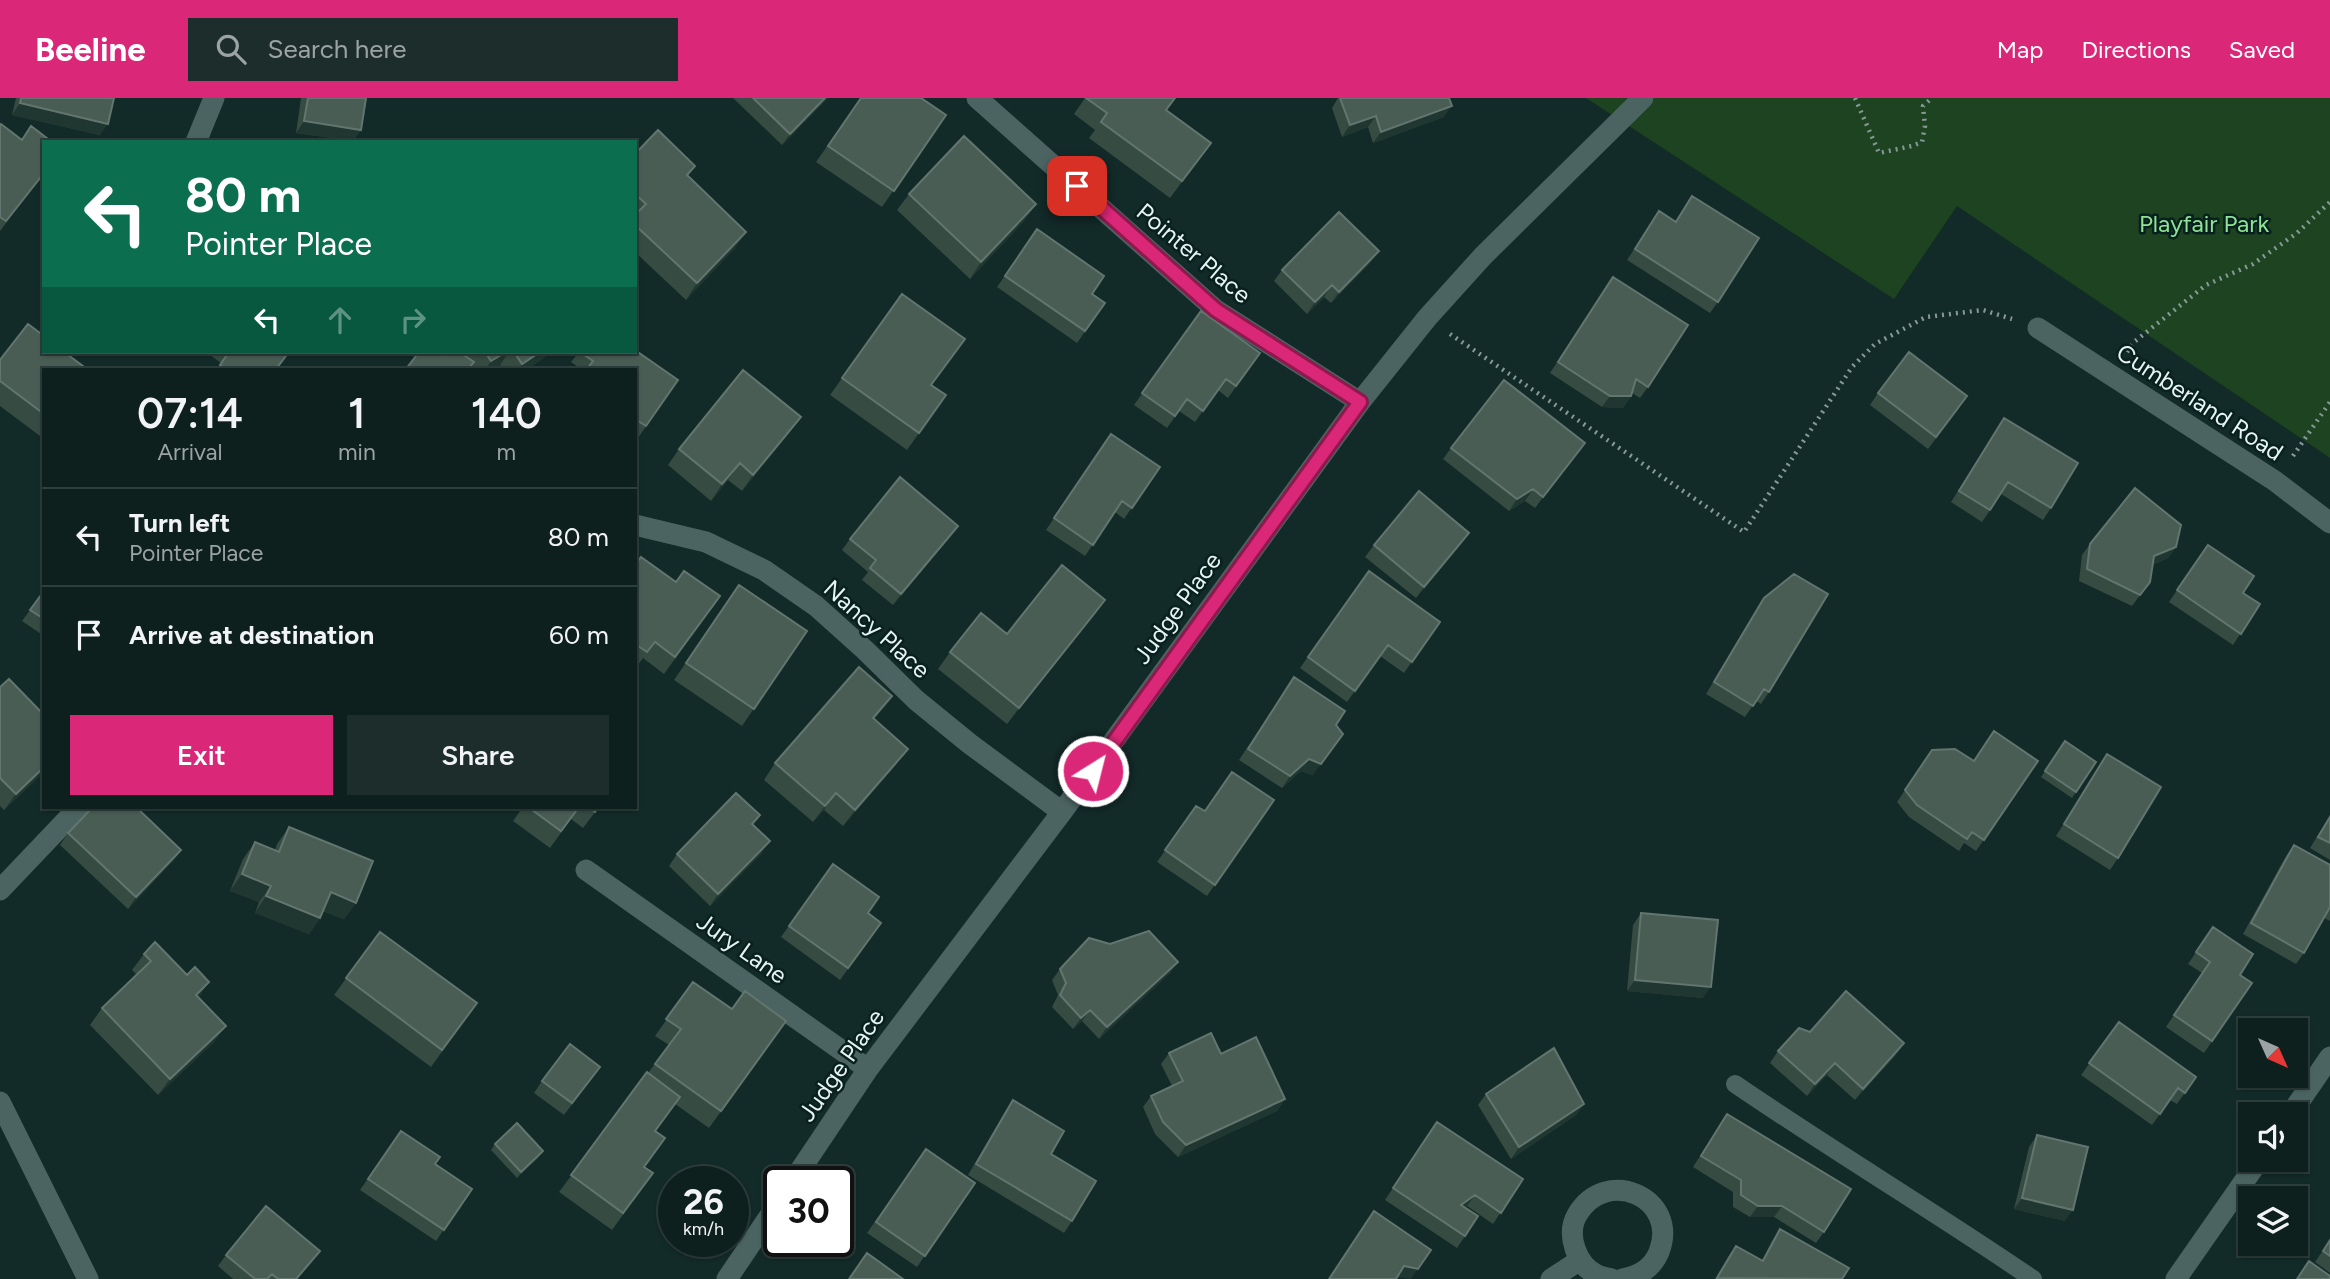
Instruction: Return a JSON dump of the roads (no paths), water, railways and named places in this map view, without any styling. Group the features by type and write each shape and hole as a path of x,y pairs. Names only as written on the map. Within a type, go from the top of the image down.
{"street":[{"path":"197,140 215,98"},
{"name":"Pointer Place","path":"977,98 1216,310 1360,402"},
{"name":"Judge Place","path":"803,1166 868,1069 1062,813 1360,402 1426,318 1483,256 1643,98"},
{"name":"Cumberland Road","path":"2038,328 2275,481 2330,523"},
{"name":"Nancy Place","path":"637,525 706,542 764,570 816,606 916,700 1062,813"},
{"path":"0,890 77,809"},
{"name":"Jury Lane","path":"586,870 868,1069"},
{"path":"2299,1102 2330,1057"},
{"path":"0,1102 88,1279"},
{"path":"2176,1279 2251,1172"},
{"path":"1612,1279 1595,1275 1580,1260 1572,1239 1575,1217 1588,1199 1608,1190 1630,1191 1649,1201 1661,1220 1663,1241 1655,1262 1638,1276 1622,1279"},
{"path":"727,1279 763,1226"},
{"path":"1551,1279 1580,1260"}],"lane":[{"path":"1735,1084 2033,1279"}],"park label":[{"name":"Playfair Park","path":"2204,223"}]}
